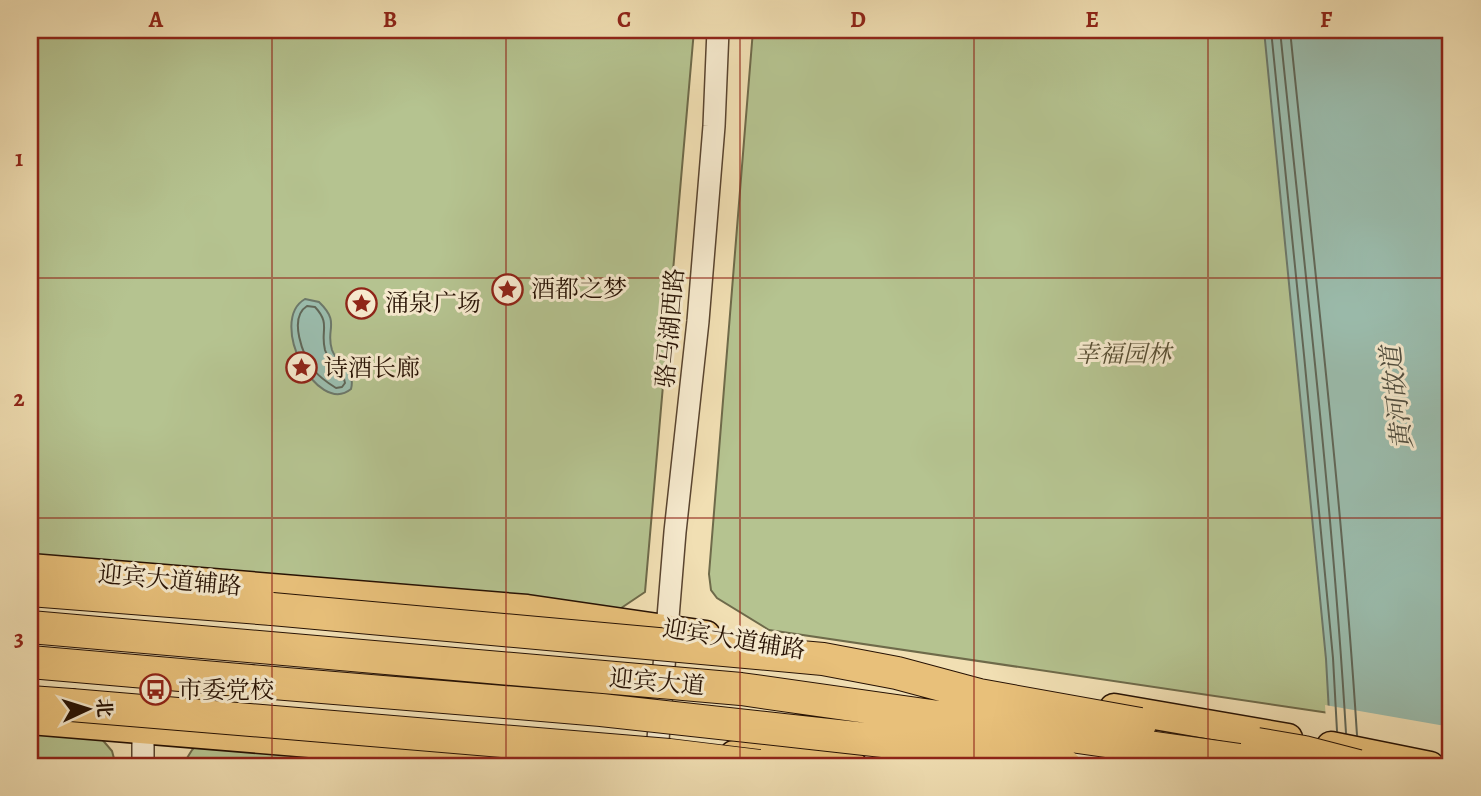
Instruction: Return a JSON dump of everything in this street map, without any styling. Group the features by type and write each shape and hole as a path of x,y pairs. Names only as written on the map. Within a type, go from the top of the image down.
{"highway":[{"path":"30,590 823,659 897,673 979,695 1304,752 1357,766"},
{"name":"迎宾大道","path":"30,627 741,689 1282,752"},
{"name":"迎宾大道","path":"30,662 601,710 892,742 1065,766"},
{"path":"30,702 655,754 759,766"}],"main road":[{"name":"迎宾大道辅路","path":"30,568 527,609 898,664 1282,752 1430,766"},
{"path":"30,720 395,750 580,762 656,762 741,755 853,766"}],"street":[{"name":"骆马湖西路","path":"656,762 698,321 714,126 718,30"},
{"path":"143,729 143,766"},
{"path":"689,766 719,756"}],"green space":[{"path":"30,30 694,30 645,592 578,637 30,596"},
{"name":"幸福园林","path":"753,30 1451,30 1451,731 769,630 717,598 711,590 709,574"},
{"path":"30,707 95,731 112,751 116,766 30,766"},
{"path":"205,735 606,764 607,766 182,766"}],"water":[{"name":"黄河故道","path":"1264,30 1451,30 1451,766 1332,766 1326,659"},
{"path":"305,299 319,302 326,309 331,321 332,350 351,377 351,389 338,394 324,390 311,379 301,363 291,326 295,310"}],"pier":[{"path":"1325,705 1451,727 1451,766 1329,766"}],"place":[{"name":"酒都之梦","path":"508,289"},
{"name":"涌泉广场","path":"362,303"},
{"name":"诗酒长廊","path":"301,368"},
{"name":"市委党校","path":"155,690"}]}
